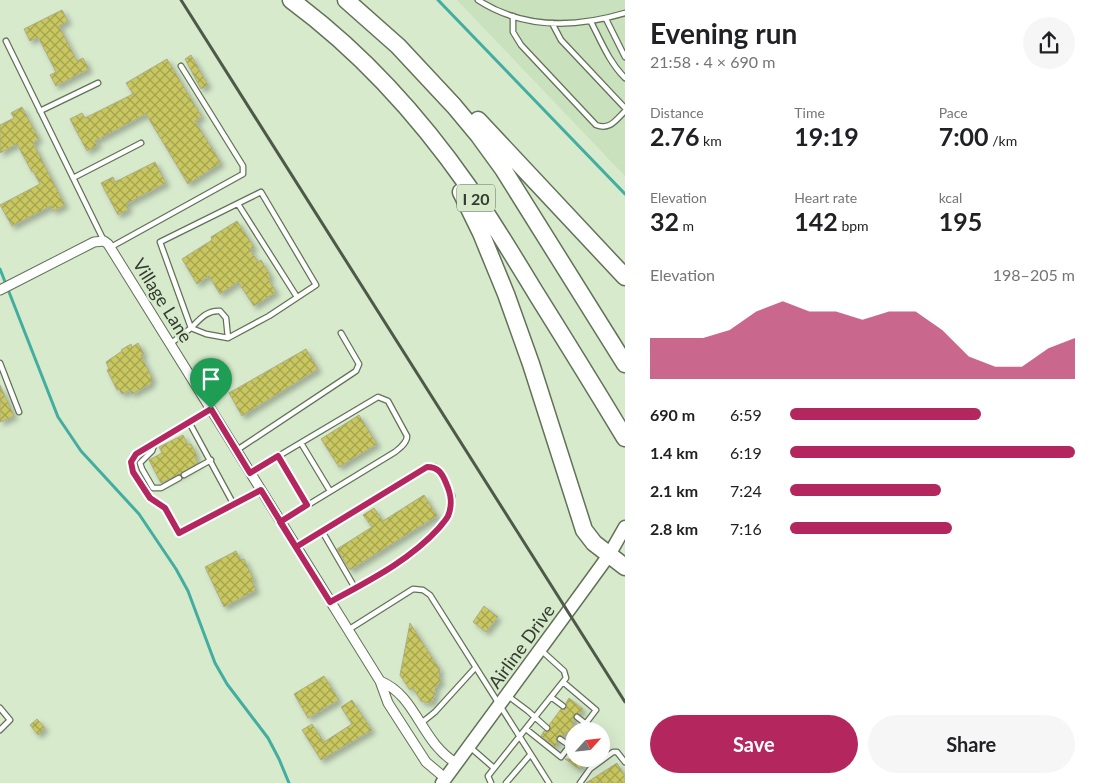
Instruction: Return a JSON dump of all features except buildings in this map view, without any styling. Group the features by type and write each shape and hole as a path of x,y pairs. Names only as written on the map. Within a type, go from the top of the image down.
{"highway":[{"name":"I 20","path":"291,0 310,14 386,85 439,147 469,187 496,228 623,434"},
{"name":"I 20","path":"346,0 398,46 454,106 503,169 625,364"},
{"path":"398,46 438,78 460,100 625,277"},
{"path":"439,147 450,174 478,225 495,266 531,364 584,530 594,542 625,567"}],"main road":[{"name":"Airline Drive","path":"444,781 609,555 625,527"}],"street":[{"path":"0,290 94,242 107,244"},
{"name":"Village Lane","path":"107,244 380,681 385,696 426,762 444,781"},
{"name":"Village Lane","path":"380,681 389,684 402,695 436,748 456,764"}],"lane":[{"path":"478,0 514,16 542,23 572,24 591,22 625,13"},
{"path":"514,16 513,32 521,45 596,125 603,128 610,126 625,110 561,40 552,23"},
{"path":"606,19 625,57"},
{"path":"591,22 615,67 625,78"},
{"path":"6,41 107,244 244,174 243,166 181,66"},
{"path":"40,111 98,82"},
{"path":"73,178 141,143"},
{"path":"261,192 316,285 228,338 206,334 191,328 160,242 238,204 261,192"},
{"path":"238,204 297,297"},
{"path":"170,344 191,328 205,314 212,311 220,311 226,318 228,338"},
{"path":"237,450 356,371 359,364 341,333"},
{"path":"0,363 20,412"},
{"path":"250,473 378,397 388,401 408,436 407,440 395,452 280,522"},
{"path":"211,409 136,454 131,462 133,472 150,498 165,508 179,533 261,490"},
{"path":"189,422 234,505"},
{"path":"156,442 152,451 140,463 153,488 161,488 179,478"},
{"path":"301,443 330,491"},
{"path":"278,456 307,505"},
{"path":"184,475 210,460"},
{"path":"296,547 427,467 435,467 442,473 452,496 448,518 430,538 406,558 330,602"},
{"path":"322,531 355,588"},
{"path":"348,630 413,589 423,590 430,595 476,668 503,701 519,737 549,783"},
{"path":"491,783 488,776 566,678 564,671 540,650"},
{"path":"420,724 435,712 476,668"},
{"path":"563,682 596,710 587,722"},
{"path":"551,697 563,706"},
{"path":"503,701 528,711 547,728"},
{"path":"0,708 10,720 0,730"},
{"path":"577,717 583,722"},
{"path":"526,729 561,757 565,752"},
{"path":"560,739 565,742"},
{"path":"469,746 494,768"},
{"path":"580,783 590,769 613,752 617,752 625,762"},
{"path":"506,783 530,755"}],"shaded area":[{"path":"457,0 625,0 625,176"}],"waterway":[{"path":"438,0 625,194"},
{"path":"0,269 58,417 81,451 139,514 176,569 188,591 215,663 227,684 268,738 289,783"}],"railway":[{"path":"181,0 625,702"}],"route":[{"path":"211,409 136,454 131,462 133,472 150,498 165,508 179,533 261,490 280,522 296,547 427,467 435,467 442,473 452,496 448,518 430,538 406,558 330,602 280,522 307,505 278,456 250,473 211,409"}]}
